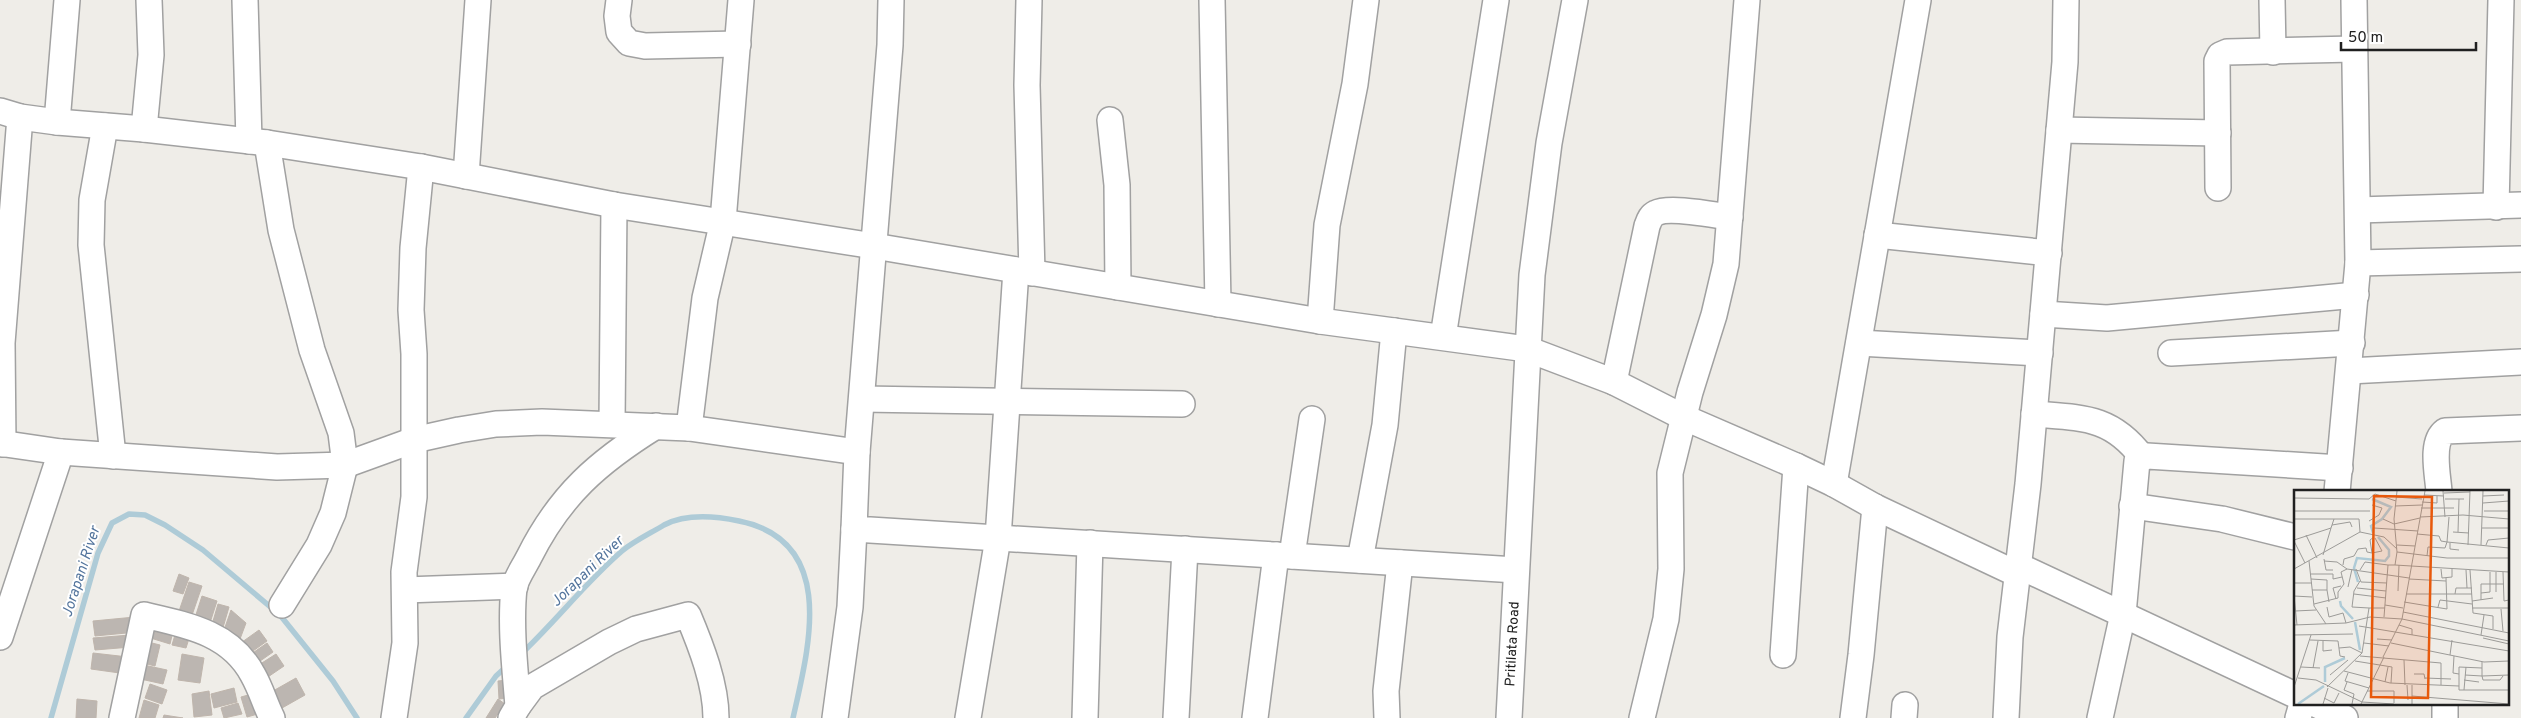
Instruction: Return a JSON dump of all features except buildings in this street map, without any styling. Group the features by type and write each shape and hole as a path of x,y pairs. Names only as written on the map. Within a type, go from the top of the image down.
{"street":[{"path":"57,122 67,0"},
{"path":"144,129 151,55 149,0"},
{"path":"245,0 258,142 312,350 341,433 345,465 333,513 319,545 282,605"},
{"path":"466,176 478,0"},
{"path":"618,0 619,32 629,42 645,46 738,44"},
{"path":"689,428 705,298 723,221 741,0"},
{"path":"835,718 850,607 857,452 890,46 891,0"},
{"path":"968,718 998,538 1006,402 1024,272 1029,0"},
{"path":"1212,0 1218,304"},
{"path":"1320,321 1327,225 1355,84 1366,0"},
{"path":"1443,337 1496,0"},
{"name":"Pritilata Road","path":"1509,718 1532,275 1549,143 1576,0"},
{"path":"1642,718 1666,619 1671,569 1670,473 1683,417 1714,315 1726,264 1747,0"},
{"path":"1834,484 1918,0"},
{"path":"2006,718 2010,637 2040,353 2065,62 2066,0"},
{"path":"2272,0 2273,52"},
{"path":"2142,457 2147,456 2339,480 2358,263 2354,0"},
{"path":"2496,207 2501,0"},
{"path":"2218,188 2217,61 2220,55 2227,52 2354,49"},
{"path":"857,452 689,428 542,422 496,424 414,440 345,465 277,467 61,452 2,444 1,342 10,114 57,122 144,129 258,142 421,167 614,205 723,221 1320,321 1527,349 1614,382 1683,417 1834,484 1875,507 2123,614 2294,694"},
{"path":"1110,120 1117,186 1118,287"},
{"path":"105,126 92,200 91,246 113,456"},
{"path":"2059,130 2218,133"},
{"path":"394,718 405,644 404,572 414,497 411,310 413,248 421,167"},
{"path":"612,424 614,205"},
{"path":"2358,210 2521,205"},
{"path":"1614,382 1650,217 1657,212 1668,211 1730,217"},
{"path":"1877,235 2049,253"},
{"path":"2358,263 2521,259"},
{"path":"2043,314 2107,318 2356,296"},
{"path":"1360,560 1384,425 1394,331"},
{"path":"1858,343 2040,353"},
{"path":"2171,353 2352,343"},
{"path":"2349,371 2521,362"},
{"path":"862,399 1182,404"},
{"path":"2034,414 2079,418 2116,430 2130,441 2142,457"},
{"path":"1255,718 1284,556 1312,419"},
{"path":"514,712 516,681 514,596 553,514 578,484 615,453 656,426"},
{"path":"2439,490 2437,444 2439,435 2445,431 2521,428"},
{"path":"0,637 61,452"},
{"path":"2100,718 2123,614 2136,467 2142,457"},
{"path":"1783,655 1796,466"},
{"path":"2132,506 2222,519 2294,537"},
{"path":"1852,718 1861,655 1875,507"},
{"path":"854,529 1516,570"},
{"path":"1085,718 1090,543"},
{"path":"1176,718 1185,549"},
{"path":"1387,718 1386,692 1400,563"},
{"path":"405,590 514,596"},
{"path":"122,718 144,615 207,632 224,642 240,656 253,674 272,718"},
{"path":"514,712 532,687 609,642 636,629 688,616 698,637 711,685 716,718"},
{"path":"2320,706 2345,718"}],"waterway":[{"name":"Jorapani River","path":"51,718 98,553 112,523 129,514 145,515 165,525 203,550 280,615 333,681 357,718"},
{"name":"Jorapani River","path":"521,654 609,563 637,540 673,521 692,517 711,517 739,521 770,532 791,550 804,573 809,600 809,630 793,718"},
{"name":"Jorapani River","path":"466,718 496,676 508,665"}]}
